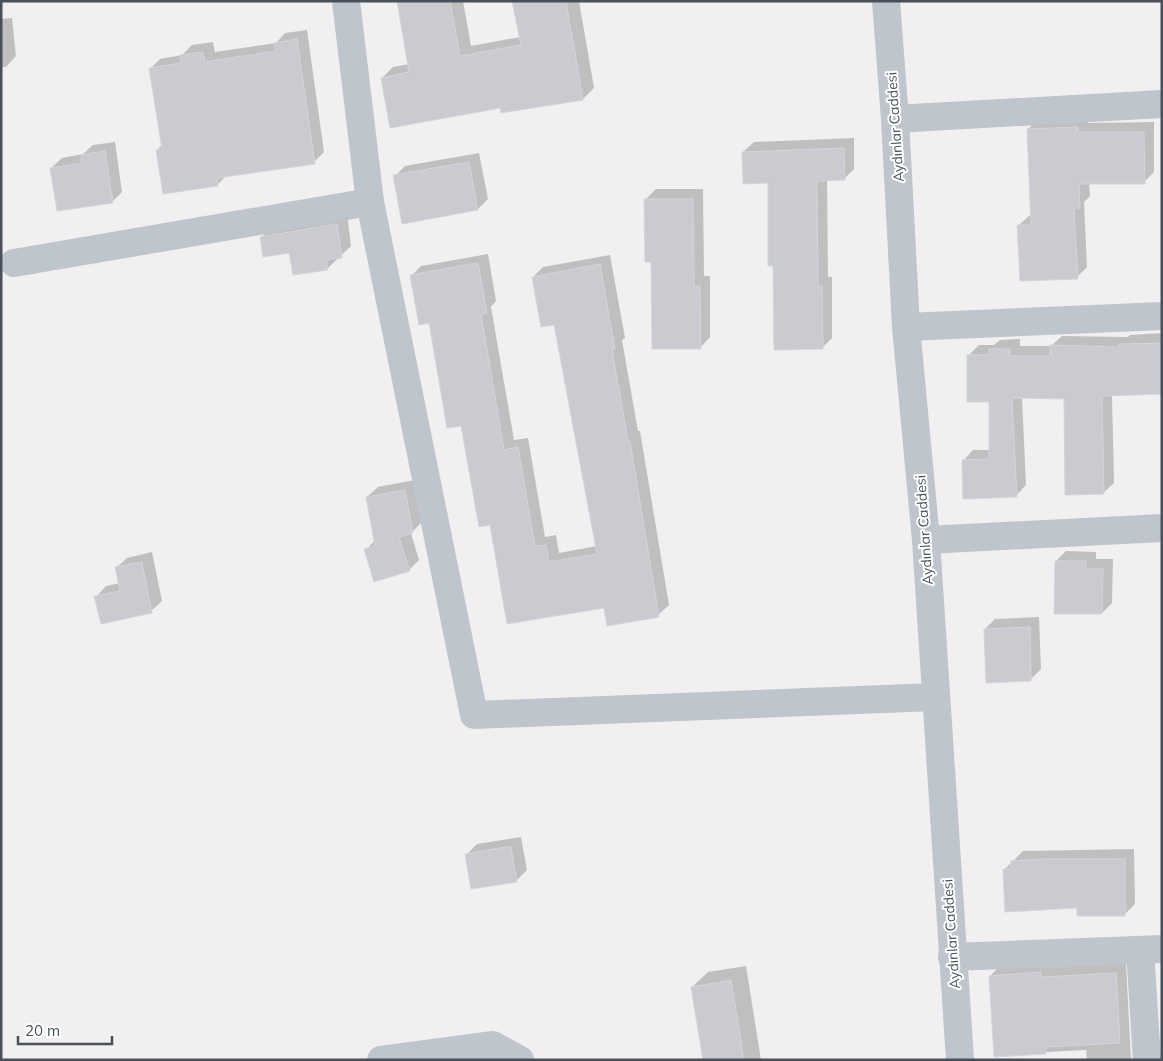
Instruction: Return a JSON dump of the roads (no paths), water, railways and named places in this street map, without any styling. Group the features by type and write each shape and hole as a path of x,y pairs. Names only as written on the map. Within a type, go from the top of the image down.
{"street":[{"path":"346,1 370,202 474,716 935,697"},
{"name":"Aydınlar Caddesi","path":"886,1 895,119 906,327 926,540 960,1060"},
{"path":"895,119 1162,104"},
{"path":"14,263 370,202"},
{"path":"906,327 1162,316"},
{"path":"926,540 1162,528"},
{"path":"952,957 1151,949 1148,1060"},
{"path":"382,1060 493,1045 520,1060"}]}
